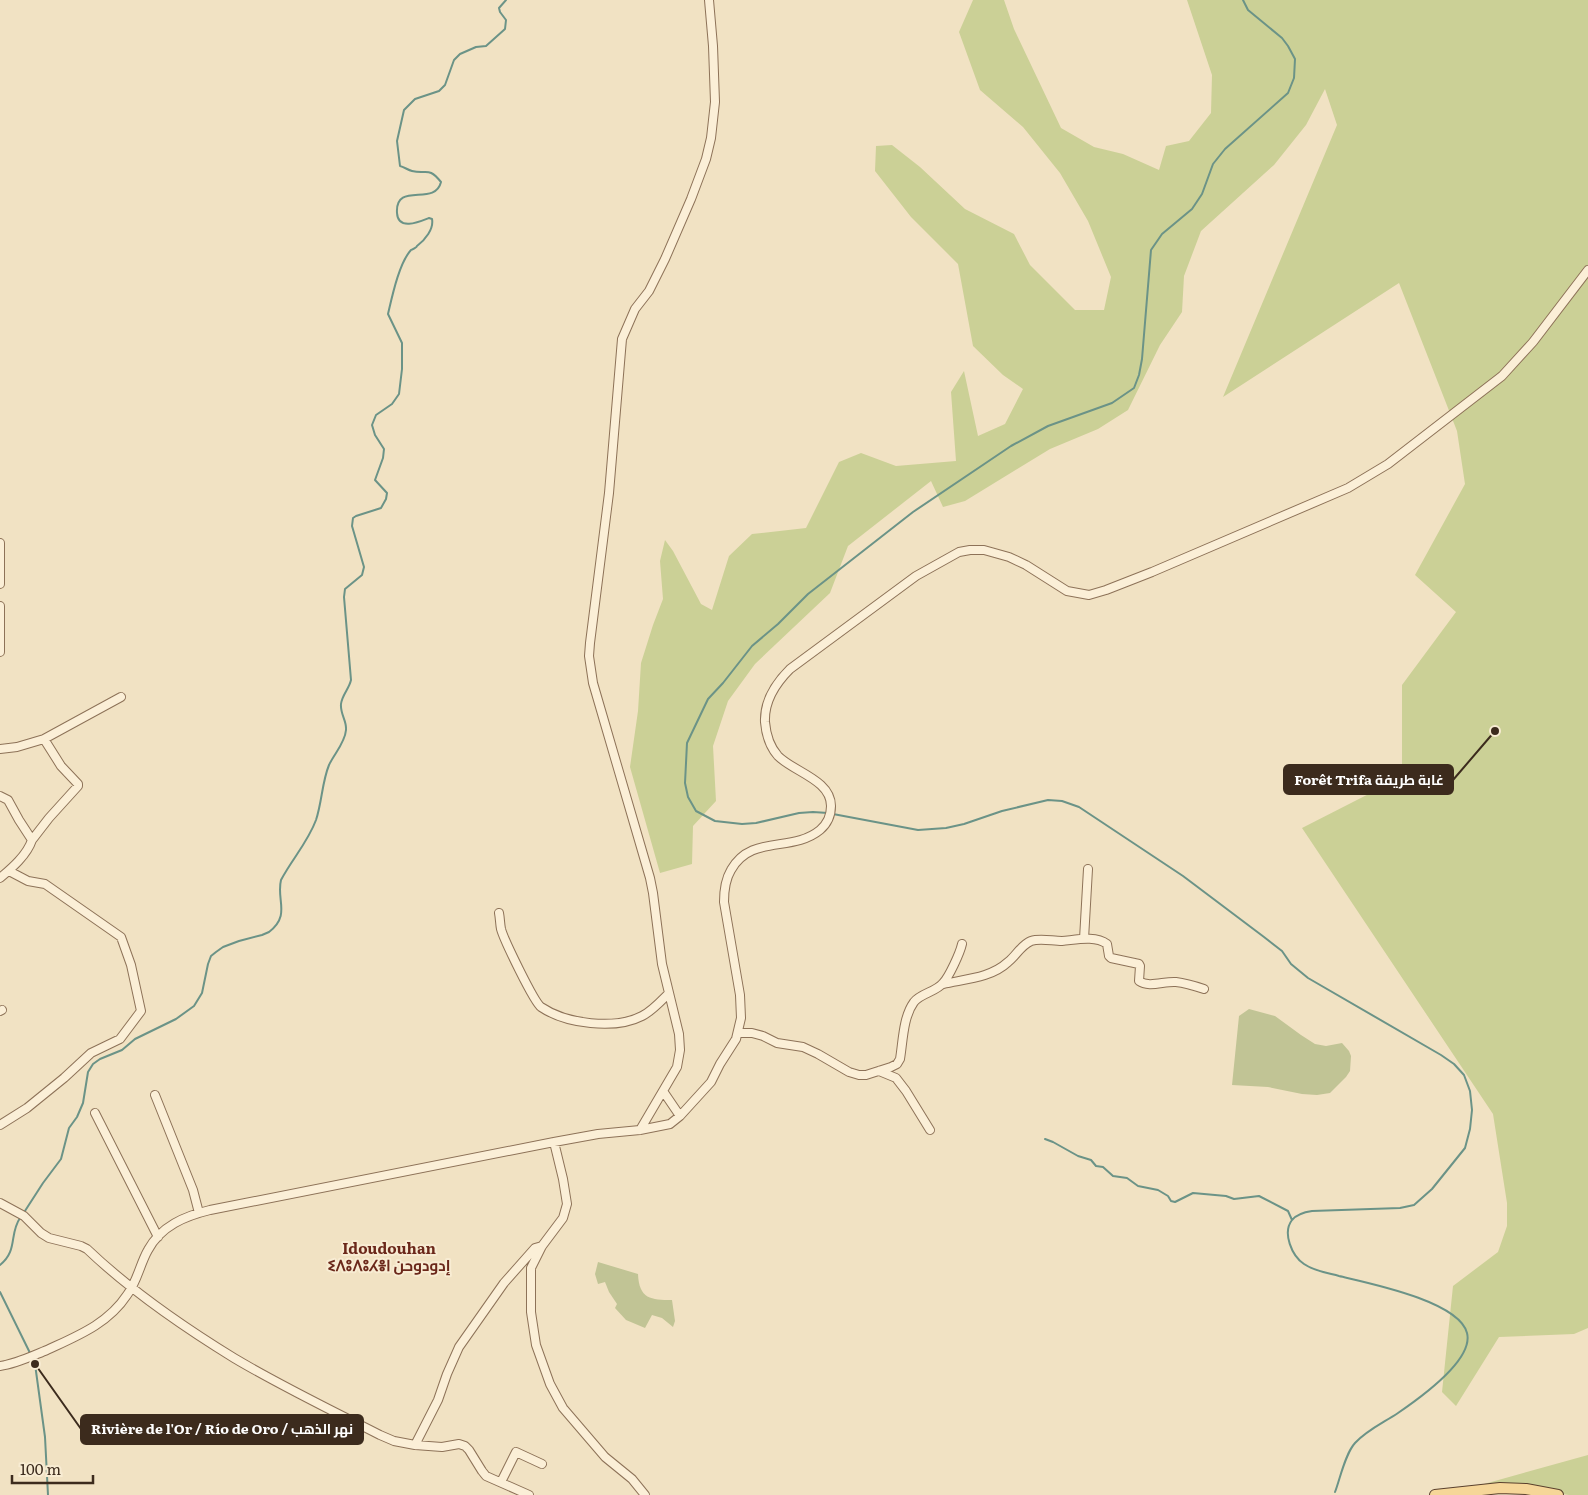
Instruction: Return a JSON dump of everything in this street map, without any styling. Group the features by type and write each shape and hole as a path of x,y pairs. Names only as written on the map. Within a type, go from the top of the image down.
{"main road":[{"path":"1435,1495 1500,1488 1526,1489 1558,1495"}],"street":[{"path":"640,1130 677,1068 680,1050 662,964 650,878 593,683 589,656 609,493 622,339 635,309 649,291 665,259 691,199 706,159 711,138 715,102 709,0"},
{"path":"0,1366 40,1352 91,1329 112,1313 121,1304 131,1288 148,1250 158,1237 182,1218 554,1142 670,1124 680,1116 711,1082 738,1033 741,1003 724,902 726,880 734,864 744,854 761,847 806,839 823,828 831,812 831,800 824,788 784,762 774,752 770,744 766,725 766,708 777,684 790,668 916,576 959,552 984,550 1009,557 1026,565 1066,591 1089,594 1106,590 1152,572 1360,482 1388,464 1494,383 1528,348 1588,270"},
{"path":"0,544 0,584"},
{"path":"0,606 0,652"},
{"path":"0,749 18,747 44,739 121,697"},
{"path":"0,878 9,871 29,848 32,840 49,818 78,786 52,754 44,739"},
{"path":"0,796 8,800 32,840"},
{"path":"1084,939 1088,869"},
{"path":"0,1125 42,1096 91,1053 120,1039 141,1010 131,965 121,937 45,884 28,881 9,871"},
{"path":"499,914 501,929 511,953 540,1007 578,1022 601,1024 635,1019 652,1010 668,994"},
{"path":"738,1033 752,1033 763,1036 777,1044 803,1048 818,1054 849,1072 859,1075 866,1075 892,1067 900,1059 908,1017 918,998 943,984 995,972 1008,963 1030,941 1040,940 1102,940 1107,944 1110,958 1139,964 1140,980 1143,983 1174,982 1204,988"},
{"path":"943,984 962,944"},
{"path":"878,1071 896,1078 930,1130"},
{"path":"664,1091 680,1116"},
{"path":"155,1095 193,1190 199,1213"},
{"path":"95,1113 158,1237"},
{"path":"554,1142 564,1179 567,1204 560,1223 542,1246 532,1268 531,1312 536,1345 550,1384 558,1401 568,1415 605,1458 632,1479 645,1495"},
{"path":"0,1203 24,1216 41,1233 49,1238 87,1249 131,1288 162,1312 235,1358 394,1441 442,1447 459,1444 465,1446 486,1476 528,1495"},
{"path":"416,1445 438,1400 459,1346 504,1283 536,1248 542,1246"},
{"path":"501,1482 516,1452 542,1464"}],"green space":[{"path":"973,0 1004,0 1014,29 1061,128 1094,147 1123,154 1159,170 1166,146 1189,141 1211,113 1212,75 1187,0 1588,0 1588,1328 1574,1334 1499,1337 1456,1406 1442,1392 1453,1286 1498,1252 1507,1226 1507,1203 1493,1114 1302,828 1402,777 1402,685 1456,612 1415,575 1465,484 1457,431 1399,283 1223,397 1337,125 1325,89 1306,125 1274,165 1201,231 1184,276 1182,312 1160,345 1128,410 1098,429 1050,449 965,501 943,507 931,481 848,546 830,593 755,664 728,701 713,746 716,801 693,826 692,864 660,873 630,767 638,711 641,663 663,599 660,561 665,540 673,551 701,604 712,610 729,556 752,534 806,528 839,462 861,453 896,466 956,461 951,392 964,371 978,436 1005,424 1023,389 1003,375 973,346 958,264 911,217 875,171 876,146 892,145 920,167 965,209 1014,234 1030,265 1075,310 1104,310 1111,277 1088,221 1060,173 1023,127 980,90 959,32"},
{"path":"1249,1009 1275,1016 1315,1044 1326,1046 1342,1043 1351,1056 1350,1071 1330,1093 1317,1095 1268,1087 1232,1085 1239,1016"},
{"path":"598,1262 638,1274 641,1289 644,1293 652,1298 672,1300 675,1321 673,1327 662,1318 652,1315 645,1328 626,1320 615,1308 617,1304 605,1282 598,1284 595,1274"},
{"path":"1588,1455 1588,1495 1569,1495 1509,1486 1477,1486"}],"waterway":[{"path":"23,1214 61,1159 69,1128 77,1117 83,1103 88,1072 93,1064 122,1050 135,1039 176,1019 194,1006 202,993 211,956 223,947 269,932 276,926 279,920 281,913 281,880 313,828 329,765 342,744 345,735 346,727 341,704 351,680 344,597 345,589 362,575 364,567 352,526 353,518 381,508 386,499 387,493 375,480 383,458 384,449 375,435 372,425 376,415 392,404 399,394 402,369 402,343 388,314 403,263 411,250 426,237 432,223 432,219 429,218 410,224 401,222 398,219 398,204 402,198 431,193 437,189 441,182 433,174 412,171 400,166 397,141 404,110 415,99 439,91 445,85 454,60 460,54 476,47 486,46 505,29 506,20 499,8 506,0"},
{"path":"828,813 799,813 756,823 742,824 715,821 696,811 688,797 685,783 687,743 708,699 752,646 778,624 808,594 913,512 1011,446 1048,426 1112,403 1134,388 1142,359 1151,250 1162,234 1192,209 1202,194 1213,164 1225,149 1288,93 1294,78 1295,59 1288,46 1282,38 1248,10 1243,0"},
{"path":"833,814 918,830 946,828 964,824 1002,811 1048,800 1062,801 1079,807 1183,876 1282,951 1291,964 1308,978 1441,1055 1454,1064 1464,1075 1470,1091 1472,1110 1465,1148 1432,1189 1414,1205 1400,1208 1309,1211 1296,1216 1289,1225 1288,1238 1292,1250 1308,1266 1321,1272 1390,1289 1431,1303 1448,1312 1460,1322 1467,1333 1467,1344 1462,1355 1442,1378 1418,1399 1370,1430 1355,1443 1346,1460 1335,1492"},
{"path":"1045,1139 1078,1156 1091,1160 1096,1166 1103,1167 1113,1176 1127,1178 1138,1186 1158,1190 1168,1196 1171,1201 1175,1202 1193,1193 1226,1196 1234,1199 1259,1196 1288,1211 1292,1220"},
{"path":"0,1265 9,1254 20,1218"},
{"path":"0,1292 31,1355"},
{"path":"33,1359 45,1437 48,1495"}],"place":[{"name":"Forêt Trifa غابة طريفة","path":"1495,731"},
{"name":"Rivière de l'Or / Río de Oro / نهر الذهب","path":"35,1364"}],"district":[{"name":"Idoudouhan ⵉⴷⵓⴷⵓⵃⴻⵏ إدودوحن","path":"389,1258"}]}
